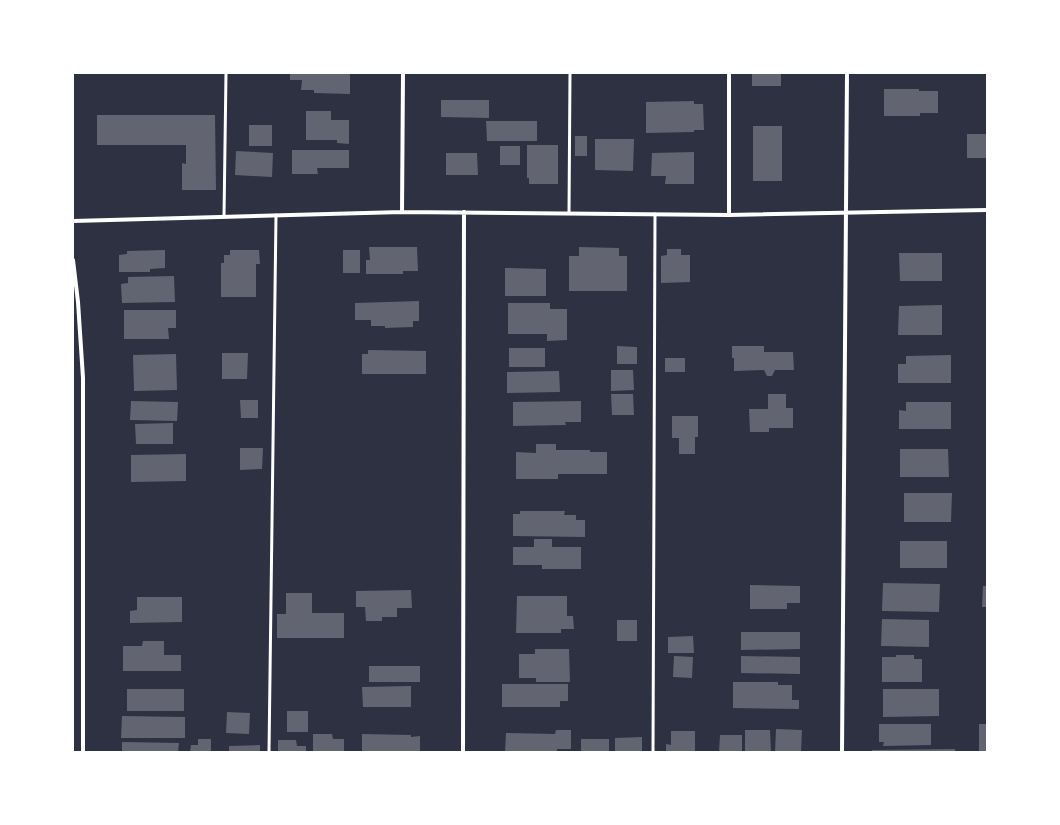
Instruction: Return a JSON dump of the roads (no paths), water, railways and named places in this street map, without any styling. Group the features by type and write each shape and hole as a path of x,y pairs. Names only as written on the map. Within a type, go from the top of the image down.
{"street":[{"path":"402,212 403,73"},
{"path":"729,73 729,215"},
{"path":"842,752 847,73"},
{"path":"73,221 402,212 729,215 987,210"},
{"path":"463,752 464,212"},
{"path":"73,260 78,302 83,378 82,752"}],"lane":[{"path":"224,217 226,73"},
{"path":"569,213 570,73"},
{"path":"653,752 655,214"},
{"path":"269,752 276,215"}]}
